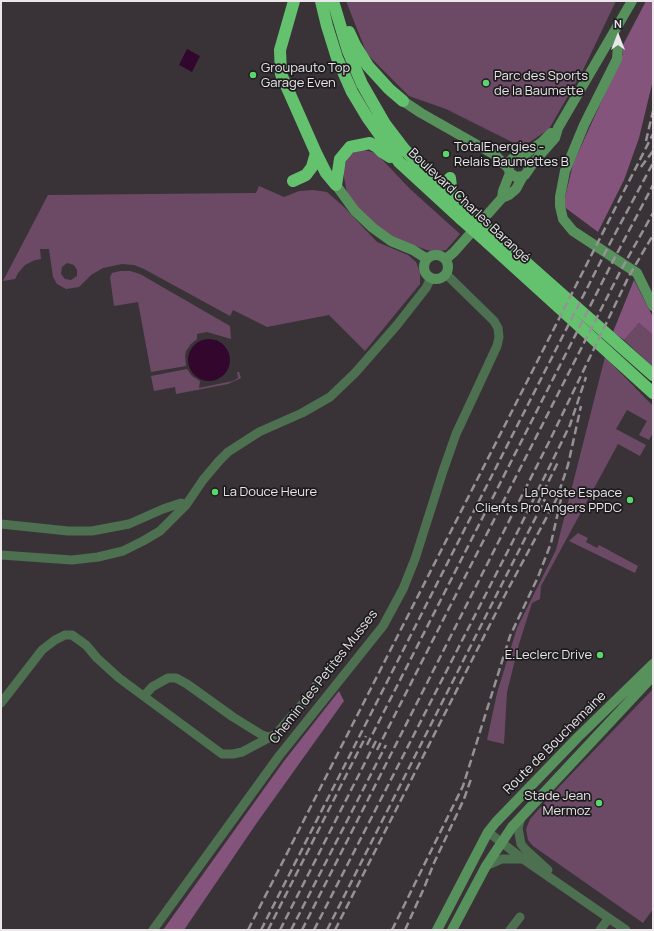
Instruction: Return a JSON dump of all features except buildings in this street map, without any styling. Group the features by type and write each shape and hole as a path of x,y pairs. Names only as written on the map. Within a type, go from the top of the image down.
{"highway":[{"path":"294,1 280,50 281,74 316,153 326,173 336,185"},
{"name":"Boulevard Charles Barangé","path":"320,1 338,58 352,92 378,135 399,162 653,375"},
{"path":"335,7 368,66 389,89 403,101"},
{"name":"Boulevard Charles Barangé","path":"335,7 348,51 362,84 385,124 404,149 452,197 464,215"},
{"path":"336,185 340,159 350,147 370,143 399,162"},
{"path":"293,181 306,175 312,167 316,153"},
{"path":"450,178 452,197"},
{"name":"Boulevard Charles Barangé","path":"491,239 653,393"}],"street":[{"path":"446,259 502,198 509,195 516,189 526,172 555,138 558,128 632,1"},
{"path":"610,40 618,47 616,59 584,125 566,171 560,197 560,206 564,219 573,231 636,273 653,306"},
{"path":"403,101 421,113 495,154 516,177 526,172"},
{"path":"502,198 509,171 509,164 542,142 558,128"},
{"path":"495,154 518,157 527,160 526,172"},
{"path":"336,185 355,211 374,228 391,241 413,250 427,259"},
{"path":"434,254 443,256 446,259 448,266 446,274 439,279 428,276 424,269 427,259 434,254"},
{"name":"Chemin des Petites Musses","path":"154,930 279,756 382,626 403,589 415,559 456,434 497,346 499,337 498,328 494,321 446,274"},
{"path":"1,555 72,560 98,557 123,551 160,531 186,505 203,480 219,461 238,445 259,432 302,413 330,397 355,373 397,326 426,288 431,278"},
{"path":"1,524 68,531 92,530 129,524 181,503 186,505"},
{"path":"163,509 170,512 174,518"},
{"path":"1,703 42,650 55,640 65,635 72,635 86,645 97,658 119,678 222,754 233,754 242,752 276,734 312,693 318,682"},
{"name":"Route de Bouchemaine","path":"437,930 488,832 496,822 537,778 653,664"},
{"name":"Route de Bouchemaine","path":"452,930 486,866 501,842 522,815 653,676"},
{"path":"144,696 152,687 168,678 176,678 250,728 269,737"},
{"path":"522,815 518,828 521,844 569,890"},
{"path":"488,832 523,859 626,930"},
{"path":"486,866 502,859 523,859"},
{"path":"510,930 520,917"},
{"path":"600,930 609,918"}],"shaded area":[{"name":"Parc des Sports de la Baumette","path":"346,1 616,1 583,70 549,129 530,142 518,145 446,109 409,96 367,54"},
{"path":"646,1 653,1 653,80 639,138 624,180 598,232 563,206 573,164 623,54 623,45"},
{"path":"187,49 200,56 192,72 179,65"},
{"path":"360,149 376,153 410,189 460,234 446,250 435,252 401,241 383,232 365,217 347,193 343,172 348,156"},
{"path":"259,186 284,197 299,191 313,190 327,192 344,207 377,242 408,255 416,262 420,272 420,284 365,351 329,315 267,327 233,310 230,316 134,265 122,264 103,268 91,275 79,287 66,289 57,284 53,277 49,249 40,249 41,259 25,265 15,279 3,281 48,195 256,193","holes":["67,263 74,265 77,270 77,276 71,280 65,279 61,274 62,267"]},
{"path":"130,271 140,274 230,326 231,339 207,332 197,334 197,339 186,351 186,366 151,372 138,302 114,306 110,277 112,273"},
{"path":"634,280 653,317 653,335 639,323 624,340 613,332"},
{"path":"639,323 653,335 653,367 624,340"},
{"path":"205,339 213,339 221,342 227,348 230,360 227,372 221,378 213,381 205,381 197,378 191,372 188,364 188,356 191,348 197,342"},
{"path":"605,357 653,406 653,433 649,440 639,435 647,421 627,410 616,429 646,445 640,456 618,444 541,586 540,599 532,603 519,644 507,692 504,744 487,740 497,693 517,628 556,550"},
{"path":"187,369 192,376 200,381 199,388 233,381 238,378 237,372 239,372 241,378 228,384 176,394 175,387 154,391 151,376"},
{"path":"578,533 588,538 586,542 597,548 599,545 638,566 635,573 569,541"},
{"name":"Stade Jean Mermoz","path":"653,689 653,909 643,923 533,846 528,840 526,829 530,819 558,788"},
{"path":"339,691 344,701 256,824 184,930 163,930 284,761"}],"railway":[{"path":"646,141 653,111"},
{"path":"248,930 653,134"},
{"path":"641,167 653,151"},
{"path":"261,930 608,247 653,163"},
{"path":"367,745 653,185"},
{"path":"377,750 621,270 653,213"},
{"path":"302,930 550,440 629,276 653,235"},
{"path":"314,930 513,541 570,425 586,377"},
{"path":"335,930 506,593 557,498 568,465 581,406"},
{"path":"538,503 558,462"},
{"path":"392,930 463,786 510,636 538,577 551,543 562,495"},
{"path":"327,930 545,499"},
{"path":"268,930 366,736"},
{"path":"280,930 377,739"},
{"path":"291,930 386,745"},
{"path":"405,930 464,799 471,779"}],"place":[{"name":"Groupauto Top Garage Even","path":"253,75"},
{"name":"Parc des Sports de la Baumette","path":"486,83"},
{"name":"TotalEnergies - Relais Baumettes B","path":"446,154"},
{"name":"La Douce Heure","path":"215,492"},
{"name":"La Poste Espace Clients Pro Angers PPDC","path":"630,500"},
{"name":"E.Leclerc Drive","path":"600,655"},
{"name":"Stade Jean Mermoz","path":"599,803"}]}
